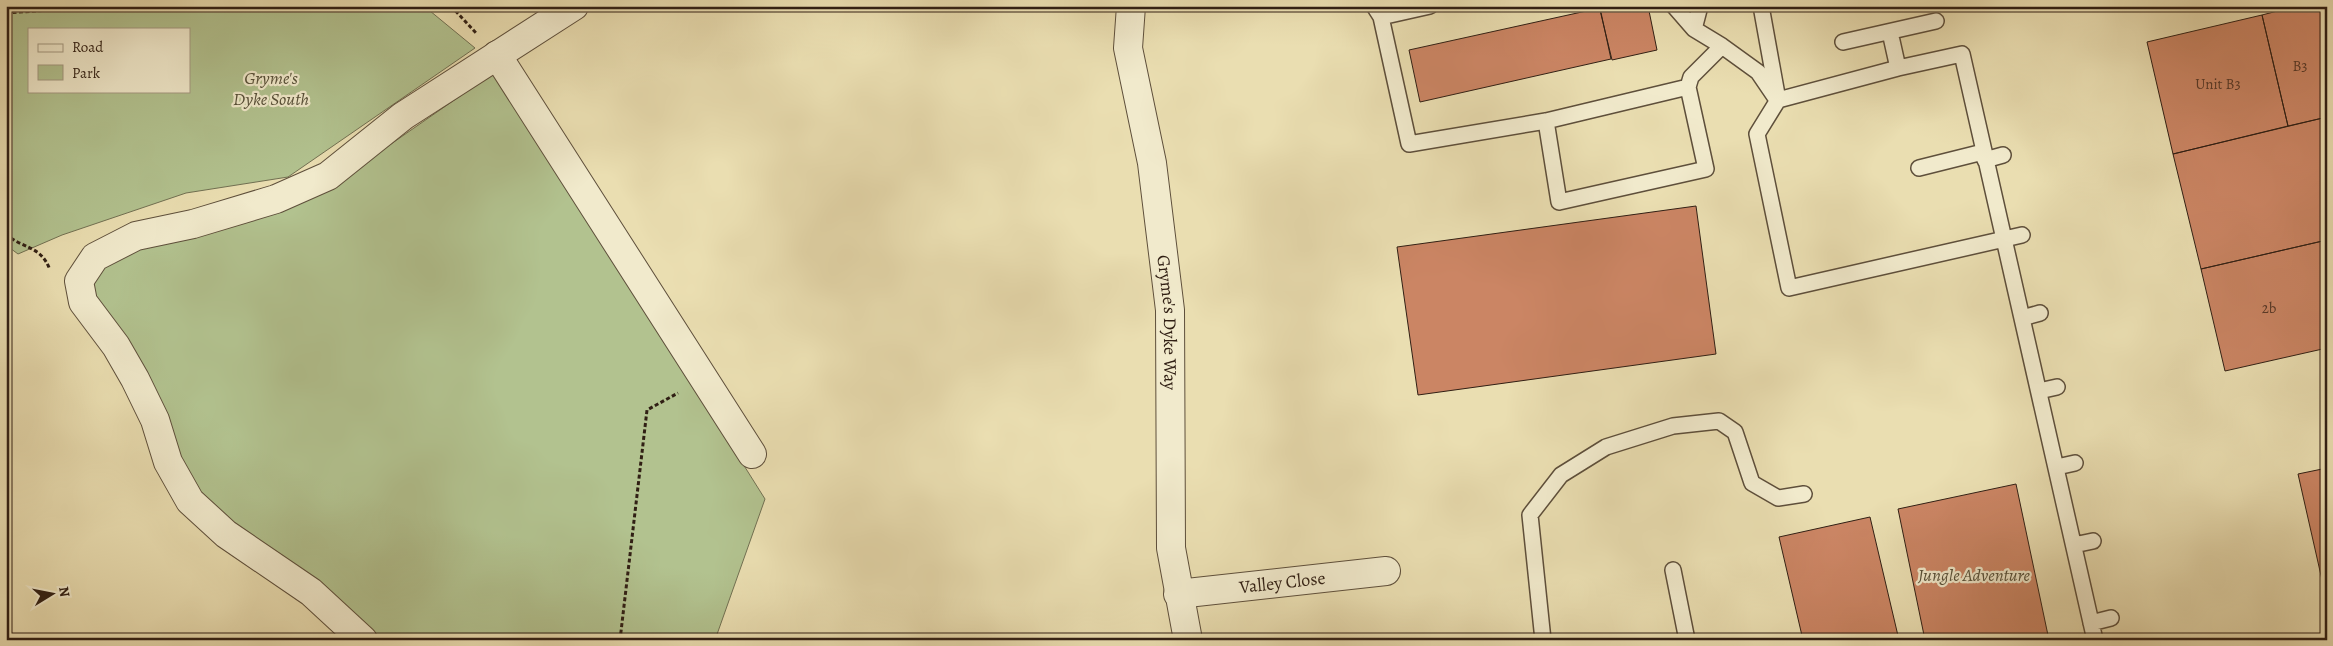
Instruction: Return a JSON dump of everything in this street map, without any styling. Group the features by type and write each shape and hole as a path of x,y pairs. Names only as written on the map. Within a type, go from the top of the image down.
{"street":[{"path":"363,640 311,592 226,534 190,501 168,462 155,420 135,379 116,346 83,302 79,281 95,257 136,236 193,224 276,199 328,176 403,116 574,6"},
{"name":"Gryme's Dyke Way","path":"1131,6 1128,48 1152,163 1170,310 1171,548 1188,640"},
{"path":"497,55 752,454"},
{"name":"Valley Close","path":"1178,594 1386,571"}],"lane":[{"path":"1430,6 1378,12 1409,144 1546,121 1688,87"},
{"path":"1674,6 1694,29 1722,46 1758,72 1778,100"},
{"path":"1694,29 1700,6"},
{"path":"1761,6 1778,100 1757,134 1788,288 2022,235"},
{"path":"1844,42 1936,21"},
{"path":"1890,32 1898,68"},
{"path":"1546,121 1559,202 1706,169 1688,87 1691,77 1722,46"},
{"path":"1778,100 1898,68 1962,54 2095,640"},
{"path":"1919,168 1984,156 2003,155"},
{"path":"2022,318 2040,312"},
{"path":"2039,392 2057,387"},
{"path":"1543,640 1530,515 1561,475 1606,447 1673,426 1719,421 1735,432 1752,483 1778,498 1804,494"},
{"path":"2057,468 2075,463"},
{"path":"2074,545 2093,540"},
{"path":"1672,570 1687,640"},
{"path":"2092,623 2111,618"}],"path":[{"path":"6,13 110,6"},
{"path":"6,234 31,246 47,260 52,277"},
{"path":"620,640 647,410 704,380"}],"green space":[{"name":"Gryme's Dyke South","path":"6,6 424,6 475,48 288,177 186,193 62,235 18,254 6,245"},
{"path":"496,71 765,499 715,640 382,640 314,580 226,534 83,302 95,257 332,185"}],"building":[{"path":"1599,6 1648,6 1657,50 1612,60"},
{"path":"2297,6 2327,6 2327,117 2288,126 2262,15"},
{"path":"1600,8 1611,59 1420,102 1409,50"},
{"path":"2262,15 2288,126 2173,154 2147,42"},
{"path":"2327,117 2327,240 2201,269 2173,154"},
{"path":"1696,206 1716,354 1418,395 1397,247"},
{"path":"2327,240 2327,348 2225,371 2201,269"},
{"path":"2327,468 2327,602 2298,474"},
{"name":"Jungle Adventure","path":"2016,484 2049,640 1925,640 1898,509"},
{"path":"1870,517 1899,640 1803,640 1779,537"}]}
